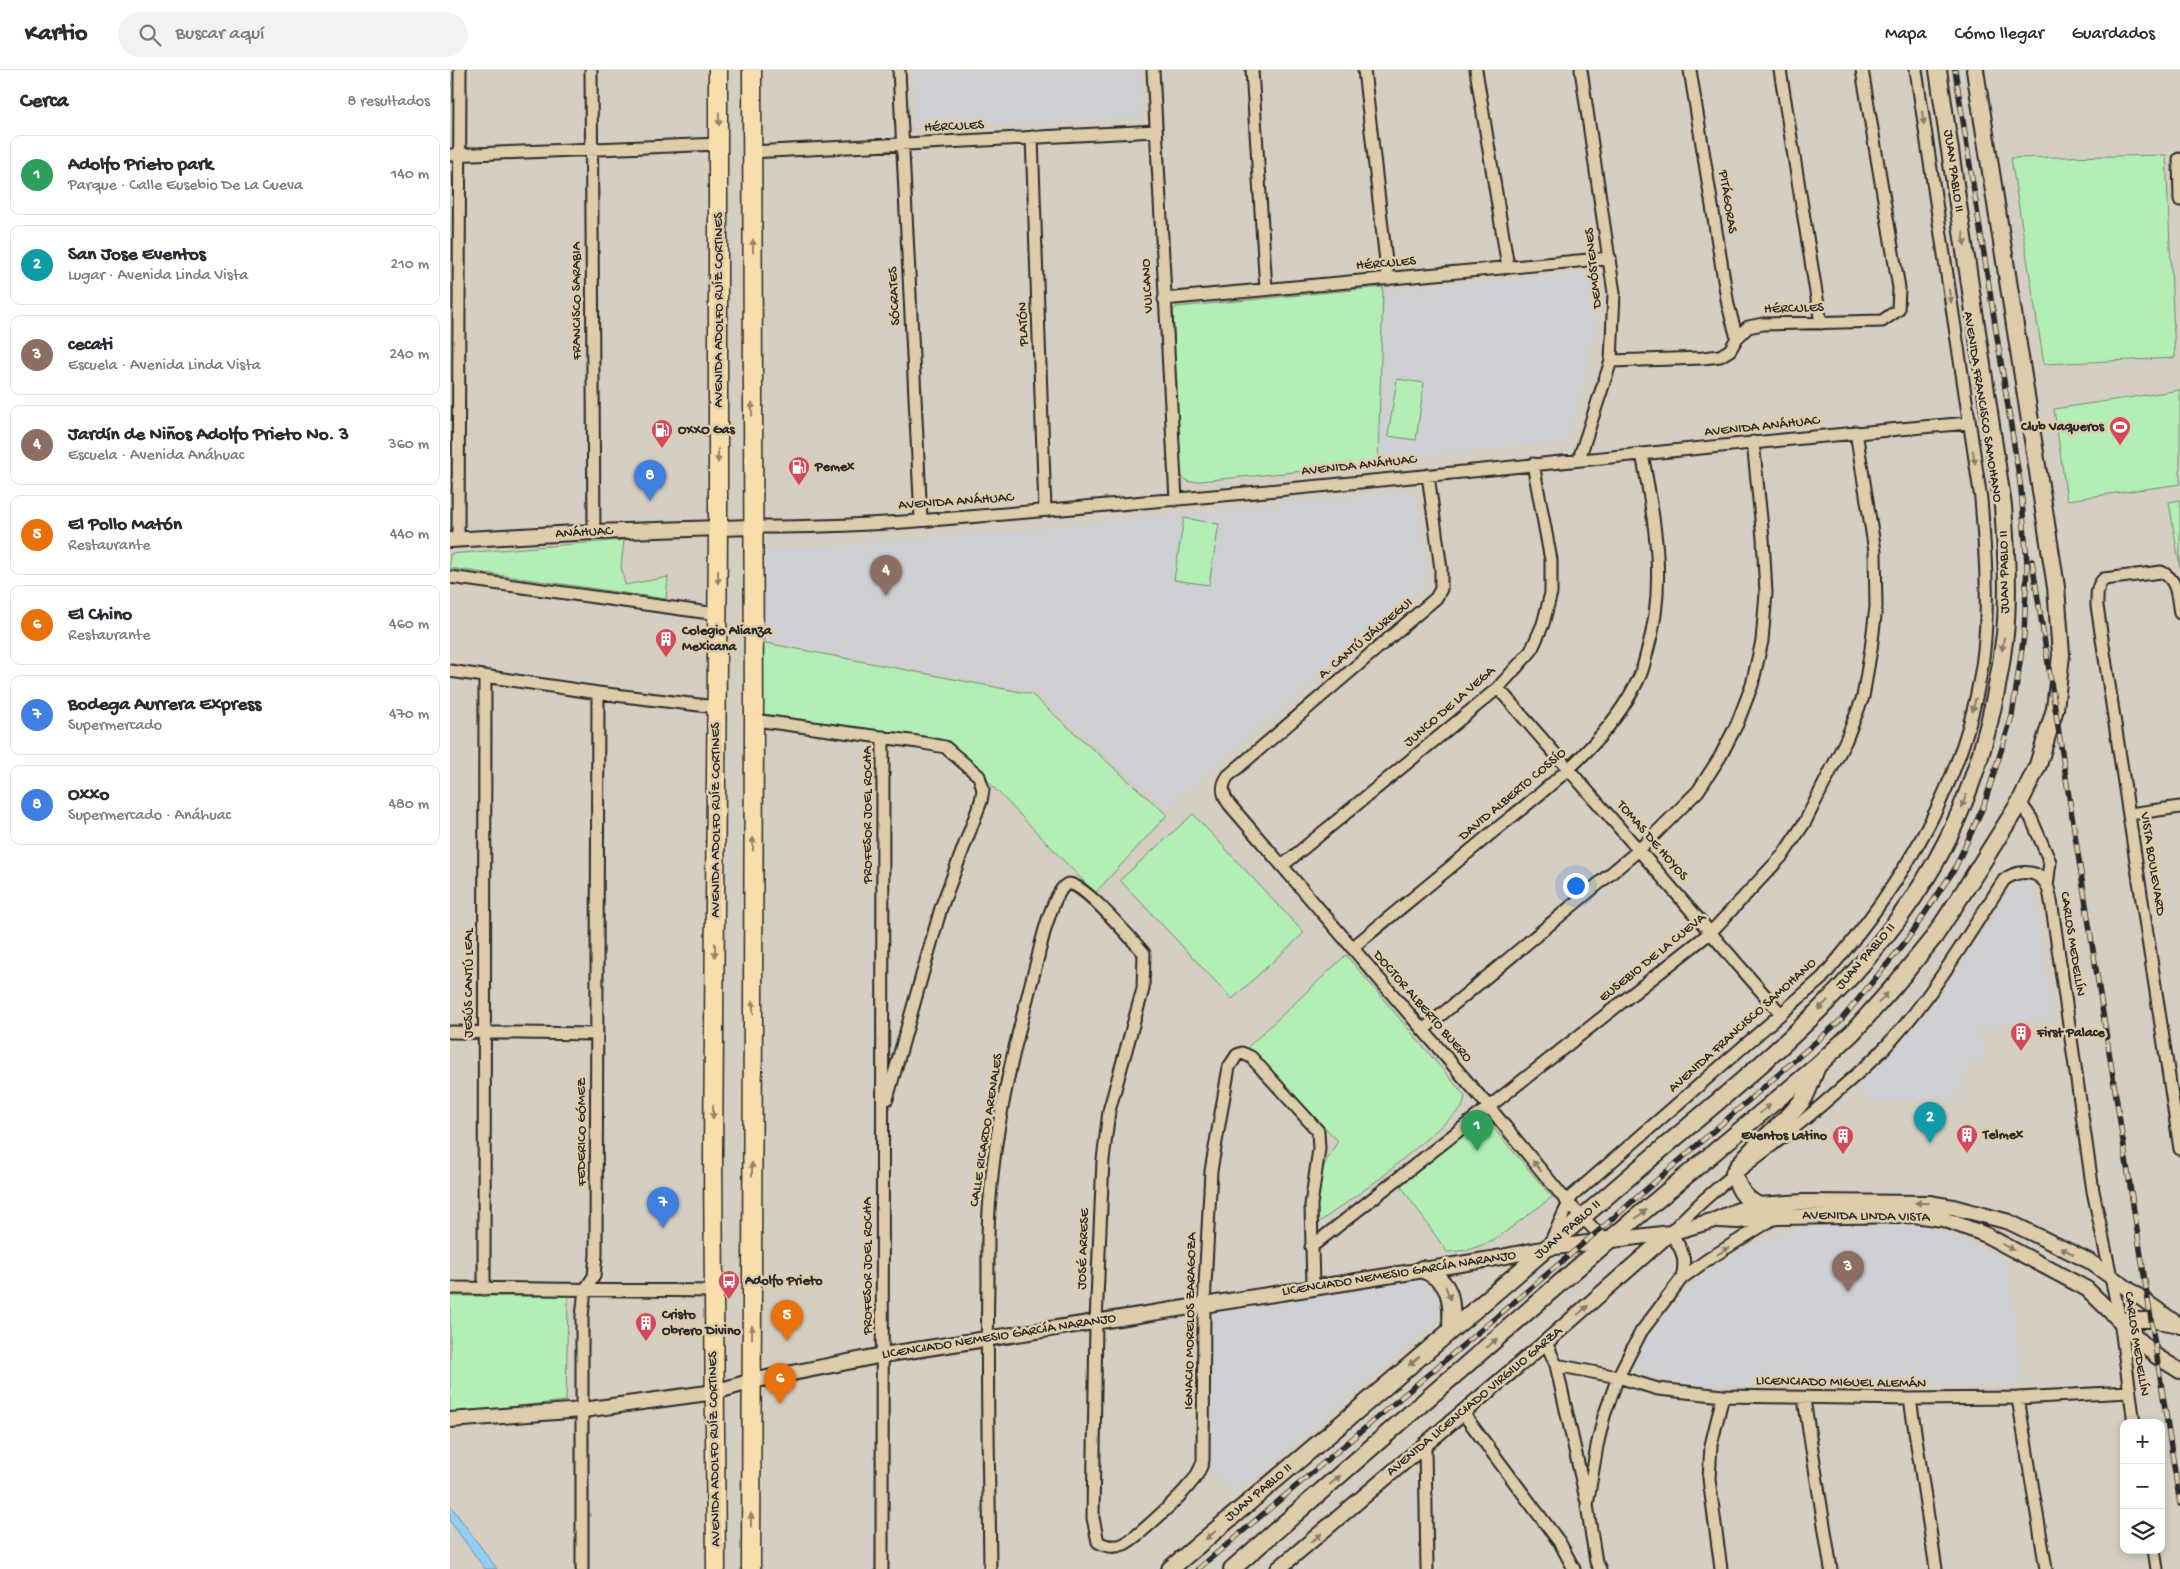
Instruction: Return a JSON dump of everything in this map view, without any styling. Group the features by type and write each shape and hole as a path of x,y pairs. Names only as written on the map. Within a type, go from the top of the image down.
{"main road":[{"name":"AVENIDA ADOLFO RUÍZ CORTINES","path":"716,1569 713,1291 718,529 718,70"},
{"path":"751,1569 754,720 752,70"},
{"name":"JUAN PABLO II","path":"1170,1569 1452,1330 1773,1053 1863,965 1900,918 1936,861 1961,808 1982,750 1996,693 2005,631 2007,567 2003,506 1938,70"},
{"path":"1232,1569 1607,1242 1817,1066 1853,1032 1934,937 2020,802 2038,765 2055,709 2060,655 2056,587 1975,70"},
{"path":"1757,1205 1742,1193 1734,1173 1742,1160 1795,1109 1805,1096 1817,1066"},
{"path":"1422,1270 1435,1275 1449,1292 1452,1306 1452,1330"}],"street":[{"path":"454,540 455,155 460,70"},
{"name":"FRANCISCO SARABIA","path":"591,70 594,532"},
{"name":"SÓCRATES","path":"899,70 921,520"},
{"name":"VULCANO","path":"1153,70 1176,500"},
{"path":"1252,70 1266,289"},
{"path":"1364,70 1388,279"},
{"path":"1476,70 1508,267"},
{"name":"DEMÓSTENES","path":"1580,459 1610,361 1614,293 1581,70"},
{"name":"PITÁGORAS","path":"1690,70 1728,305 1737,338"},
{"path":"1780,70 1821,323"},
{"name":"HÉRCULES","path":"1610,361 1720,356 1730,350 1737,338 1748,328 1763,324 1882,321 1898,310 1899,288 1862,70"},
{"name":"AVENIDA FRANCISCO SAMOHANO","path":"1547,1248 1572,1196 1822,978 1850,946 1901,875 1948,787 1964,741 1979,684 1986,613 1982,507 1916,70"},
{"name":"HÉRCULES","path":"753,152 1156,131"},
{"name":"PLATÓN","path":"1032,137 1045,510"},
{"path":"455,155 719,144"},
{"path":"2179,159 2180,199"},
{"name":"HÉRCULES","path":"1164,299 1610,258"},
{"name":"AVENIDA ANÁHUAC","path":"752,527 816,527 1176,500 1856,432 1968,424"},
{"name":"EUSEBIO DE LA CUEVA","path":"1311,1247 1711,932 1783,855 1805,822 1846,740 1863,697 1876,607 1875,552 1856,432"},
{"path":"1423,1030 1640,850 1698,791 1720,757 1737,724 1752,685 1762,641 1766,593 1763,538 1753,442"},
{"name":"DAVID ALBERTO COSSÍO","path":"1352,948 1570,769 1618,714 1640,677 1653,633 1658,595 1654,513 1642,454"},
{"name":"JUNCO DE LA VEGA","path":"1282,866 1498,688 1531,651 1543,624 1551,593 1551,560 1533,464"},
{"name":"A. CANTÚ JÁUREGUI","path":"1222,786 1228,776 1436,598 1441,589 1442,580 1428,475"},
{"name":"ANÁHUAC","path":"454,540 594,532 752,527"},
{"name":"VISTA BOULEVARD","path":"2180,613 2174,580 2162,572 2104,579 2099,583 2097,606 2180,1149"},
{"path":"450,578 717,614"},
{"path":"450,671 598,693 716,707"},
{"name":"JESÚS CANTÚ LEAL","path":"484,1288 485,677"},
{"name":"TOMAS DE HOYOS","path":"1498,688 1781,1014"},
{"name":"FEDERICO GÓMEZ","path":"582,1569 582,1316 585,1290 594,1276 595,1262 598,693"},
{"path":"754,720 883,737"},
{"name":"PROFESOR JOEL ROCHA","path":"882,1569 883,737 945,748 979,776 982,790 981,801 941,908 884,1113"},
{"name":"DOCTOR ALBERTO BUERO","path":"1222,786 1224,798 1229,804 1489,1107 1568,1203 1607,1242"},
{"path":"2020,802 2031,818 2050,862 2047,886"},
{"path":"2130,814 2180,807"},
{"name":"CARLOS MEDELLÍN","path":"1670,1233 1691,1210 1734,1173 1781,1138 1867,1065 1919,1007 2004,880 2018,872 2030,873 2047,886 2061,962 2093,1191 2109,1275 2120,1320 2133,1419"},
{"name":"CALLE RICARDO ARENALES","path":"990,1569 986,1338 990,1198 1008,1073 1044,931 1062,887 1066,884 1072,884 1086,894 1144,953"},
{"name":"JOSÉ ARRESE","path":"1105,1546 1098,1542 1094,1518 1096,1322 1103,1160 1109,1111 1143,988 1144,953"},
{"path":"450,1032 597,1034"},
{"name":"IGNACIO MORELOS ZARAGOZA","path":"1105,1546 1114,1547 1124,1544 1135,1535 1190,1485 1198,1474 1203,1461 1204,1305 1211,1171 1229,1067 1237,1055 1242,1053 1251,1057 1318,1131 1319,1149 1311,1205 1311,1247"},
{"name":"AVENIDA LINDA VISTA","path":"1607,1242 1670,1233 1757,1205 1804,1202 1920,1203 1953,1207 2009,1222 2089,1261 2178,1325"},
{"name":"AVENIDA LINDA VISTA","path":"1715,1220 1738,1221 1778,1216 1914,1215 1944,1219 1984,1234 2086,1289 2156,1356 2180,1372"},
{"path":"1587,1505 1602,1423 1618,1377 1642,1332 1682,1278 1707,1260 1778,1216"},
{"path":"1670,1233 1678,1244 1685,1260 1682,1278"},
{"name":"AVENIDA LICENCIADO VIRGILIO GARZA","path":"1278,1569 1425,1446 1670,1233"},
{"name":"LICENCIADO NEMESIO GARCÍA NARANJO","path":"450,1420 583,1410 715,1392 752,1381 883,1355 1313,1288 1547,1248 1607,1242"},
{"path":"1311,1247 1313,1288"},
{"path":"450,1288 713,1291"},
{"path":"2120,1320 2142,1320 2178,1325"},
{"path":"1546,1342 1556,1365 1587,1505 1596,1567"},
{"name":"LICENCIADO MIGUEL ALEMÁN","path":"1556,1365 1618,1377 1658,1389 1723,1396 1804,1399 2018,1398 2129,1392"},
{"path":"1721,1569 1709,1479 1712,1445 1723,1396"},
{"path":"2018,1398 2046,1569"},
{"path":"1804,1399 1831,1569"},
{"path":"1910,1399 1936,1569"},
{"path":"1462,1412 1560,1543 1574,1569"},
{"path":"1425,1446 1427,1569"},
{"path":"2154,1554 2156,1569"}],"shaded area":[{"path":"913,70 1139,70 1142,117 916,129"},
{"path":"1595,272 1599,301 1595,339 1589,340 1587,354 1591,357 1569,435 1564,442 1378,460 1382,291"},
{"path":"1408,491 1416,496 1427,575 1423,586 1166,808 1034,692 765,641 765,551 1017,531"},
{"path":"2015,882 2033,884 2052,1016 1978,1028 1984,1053 1979,1065 1970,1062 1955,1097 1873,1102 1855,1085 1889,1055 1942,995"},
{"path":"1814,1222 1922,1223 2007,1260 2023,1384 1688,1386 1651,1375 1635,1365 1638,1346 1700,1276 1739,1251"},
{"path":"1421,1280 1431,1284 1439,1300 1440,1313 1436,1322 1235,1494 1210,1469 1210,1314"}],"green space":[{"path":"2166,155 2175,358 2044,364 2011,158"},
{"path":"1383,287 1378,464 1189,482 1180,475 1173,310 1177,307"},
{"path":"1397,379 1424,383 1416,440 1388,436"},
{"name":"Club Vaqueros","path":"2180,390 2180,484 2067,500 2054,409"},
{"path":"2180,500 2180,567 2169,502"},
{"path":"1184,518 1219,524 1209,585 1174,580"},
{"path":"624,540 621,566 625,585 668,577 666,599 450,568 450,554"},
{"path":"761,642 1031,694 1167,815 1095,893 952,744 886,731 756,713 763,671"},
{"path":"1193,814 1304,933 1232,999 1120,880"},
{"path":"1346,955 1465,1096 1462,1108 1382,1177 1318,1223 1314,1220 1315,1197 1319,1178 1338,1141 1248,1047"},
{"path":"1483,1116 1552,1197 1493,1241 1468,1250 1447,1252 1401,1186"},
{"path":"450,1296 568,1296 566,1401 450,1413"}],"water":[{"path":"450,1505 497,1569 485,1569 450,1521"}],"railway":[{"path":"1198,1569 1604,1226 1841,1020 1907,940 1954,870 1984,805 2012,716 2024,635 2027,563 2021,489 1955,70"},
{"path":"2032,561 2180,1504"}],"place":[{"name":"Club Vaqueros","path":"2120,446"},
{"name":"OXXO Gas","path":"662,449"},
{"name":"Pemex","path":"799,486"},
{"name":"Oxxo","path":"650,501"},
{"name":"Jardín de Niños Adolfo Prieto No. 3","path":"886,596"},
{"name":"Colegio Alianza Mexicana","path":"666,658"},
{"name":"First Palace","path":"2021,1052"},
{"name":"San Jose Eventos","path":"1930,1143"},
{"name":"Adolfo Prieto park","path":"1477,1151"},
{"name":"Telmex","path":"1967,1154"},
{"name":"Eventos Latino","path":"1843,1155"},
{"name":"Bodega Aurrera Express","path":"663,1228"},
{"name":"cecati","path":"1848,1292"},
{"name":"Adolfo Prieto","path":"729,1300"},
{"name":"El Pollo Matón","path":"787,1341"},
{"name":"Cristo Obrero Divino","path":"646,1342"},
{"name":"El Chino","path":"780,1404"}]}
